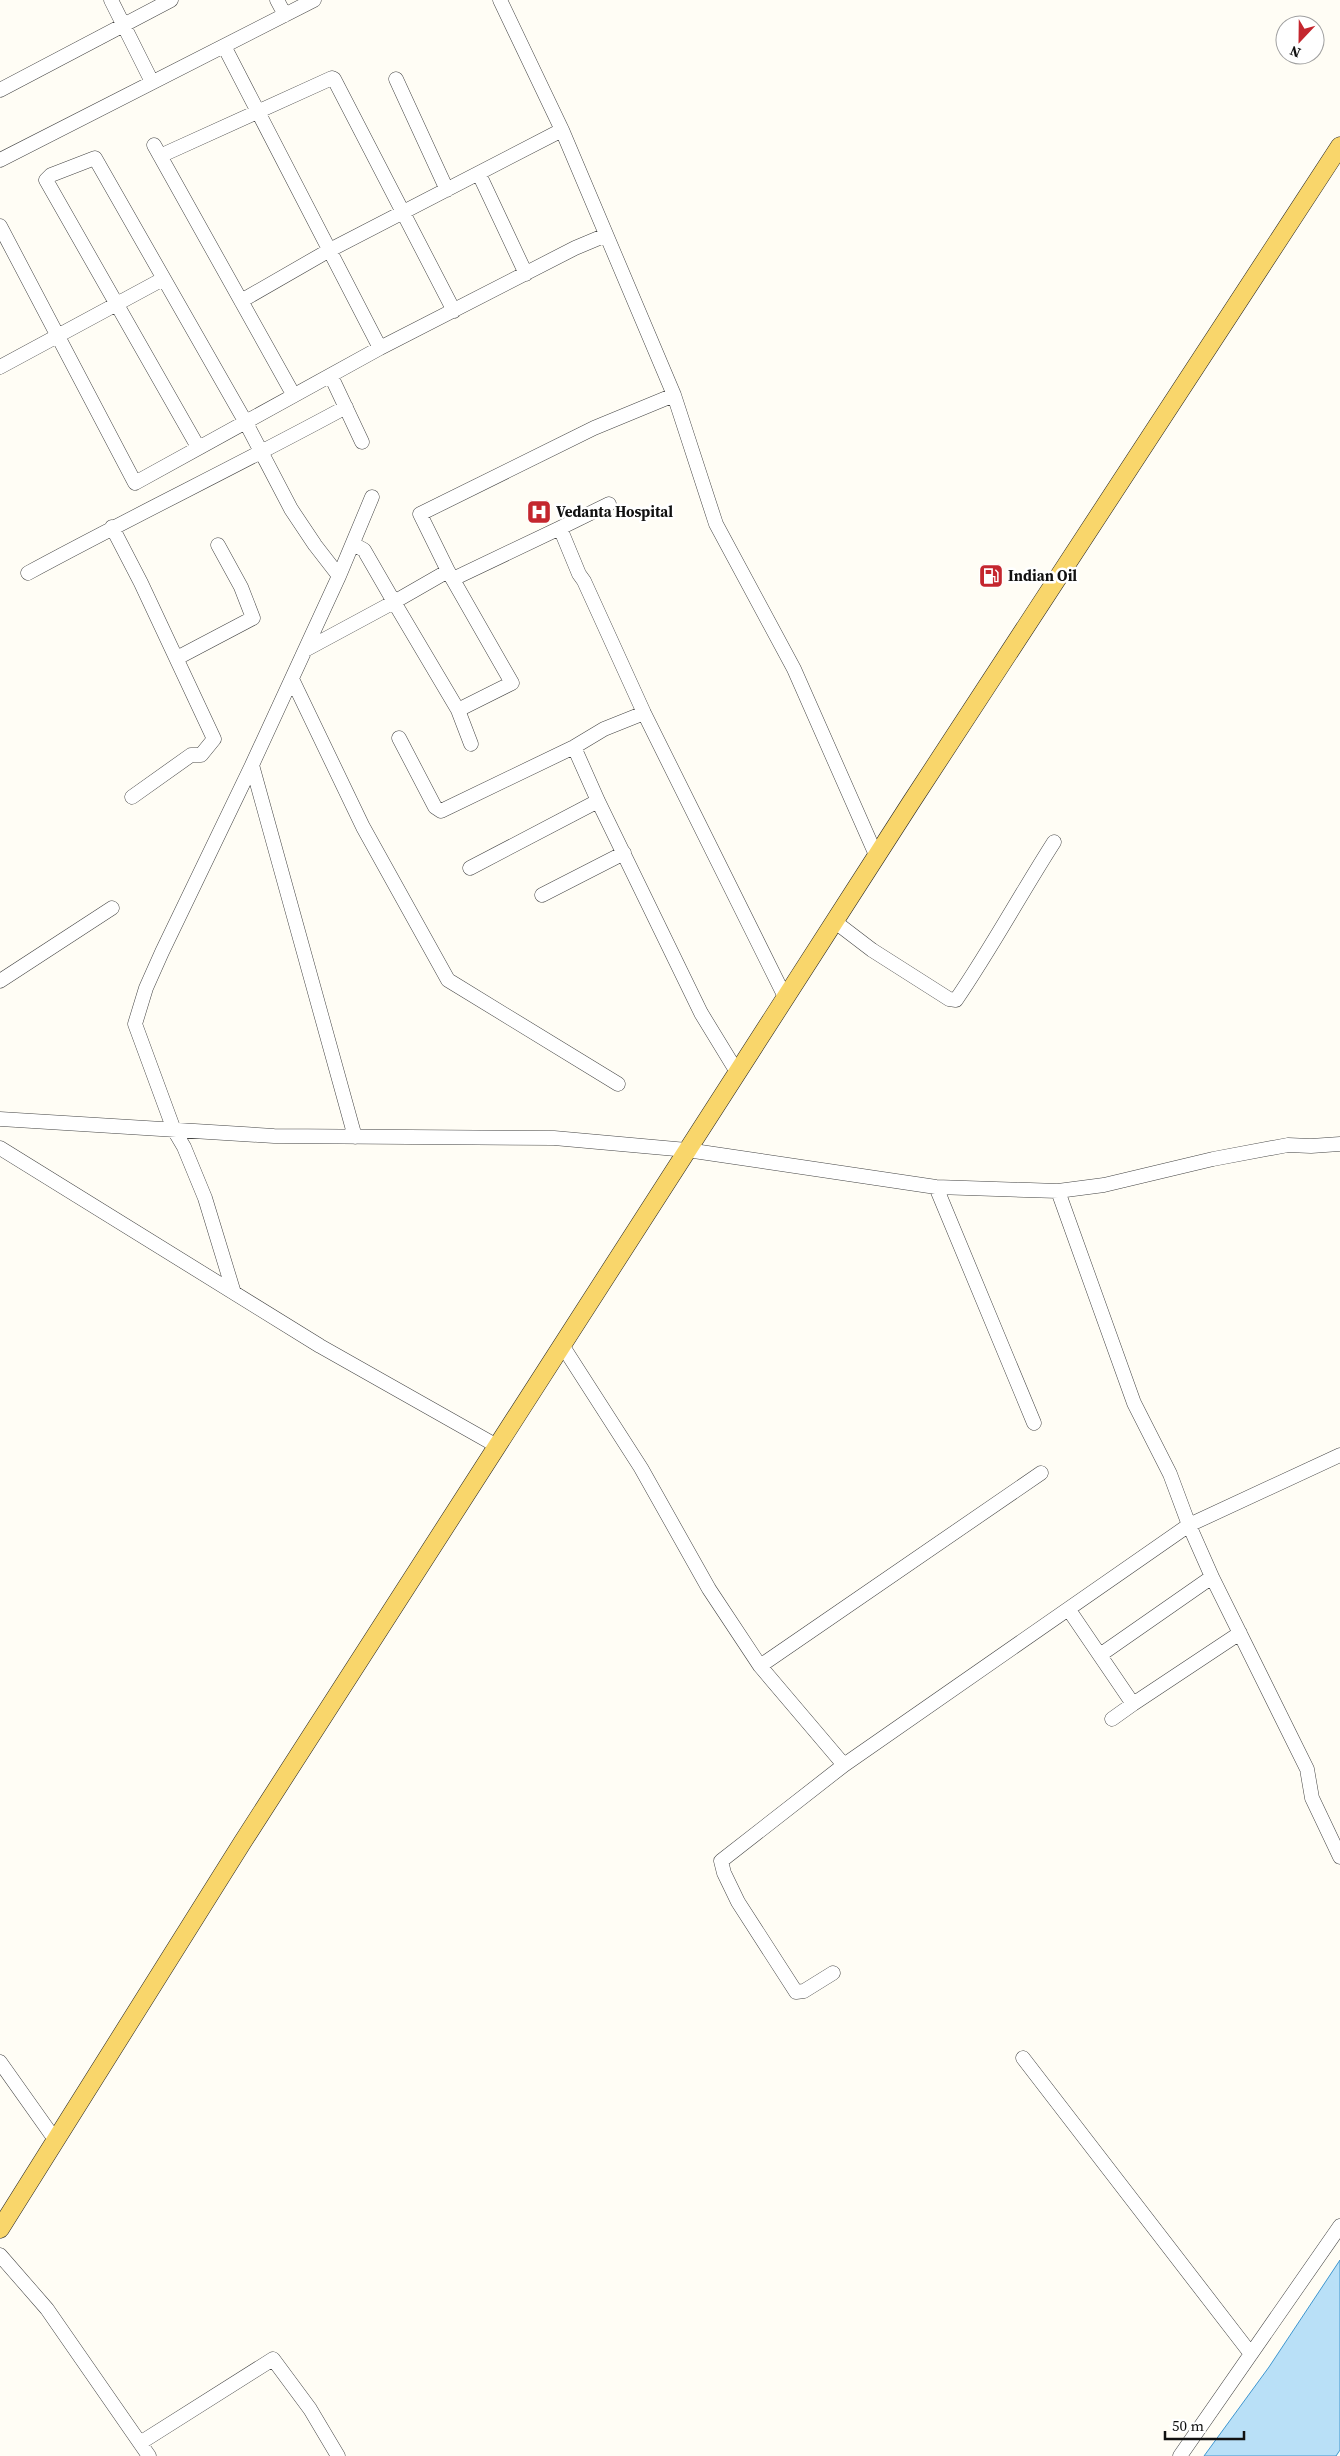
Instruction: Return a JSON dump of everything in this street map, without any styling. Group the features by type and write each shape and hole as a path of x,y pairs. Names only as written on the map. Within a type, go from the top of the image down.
{"main road":[{"path":"0,2229 247,1835 876,855 1340,146"}],"street":[{"path":"111,0 152,82"},
{"path":"0,90 171,0"},
{"path":"277,0 284,15"},
{"path":"0,160 314,0"},
{"path":"500,0 562,130 674,395 716,524 794,670 876,855"},
{"path":"224,46 328,251 380,348"},
{"path":"293,394 157,151 258,113 332,78 334,79 454,311"},
{"path":"396,79 447,190"},
{"path":"241,301 328,251 562,130"},
{"path":"198,447 118,303 46,180 51,174 95,158 246,421 261,453 292,509 315,545 340,576"},
{"path":"479,174 526,274"},
{"path":"0,226 135,483 293,394 331,376 380,348 606,235"},
{"path":"0,368 164,279"},
{"path":"331,376 362,442"},
{"path":"458,710 512,683 451,575 420,514 594,428 674,395"},
{"path":"28,573 112,527 261,453 346,407"},
{"path":"234,1293 204,1198 184,1147 174,1130 135,1024 146,988 162,952 340,576 372,497"},
{"path":"305,650 394,602 610,504"},
{"path":"112,527 177,658 214,739 201,755 191,755 132,797"},
{"path":"560,528 579,574 584,581 644,713 785,997"},
{"path":"353,544 364,550 458,710 471,744"},
{"path":"177,658 253,618 241,587 218,545"},
{"path":"292,679 363,827 448,980 618,1084"},
{"path":"399,738 435,807 441,811 574,747 604,729 644,713"},
{"path":"574,747 598,801 701,1013 737,1072"},
{"path":"252,765 355,1137"},
{"path":"470,868 598,801"},
{"path":"834,921 872,950 949,999 956,1000 994,943 1001,927 1054,842"},
{"path":"542,895 624,852"},
{"path":"0,981 112,908"},
{"path":"0,1119 274,1136 554,1138 687,1150 936,1187 1058,1191 1104,1185 1213,1159 1288,1144 1310,1146 1340,1144"},
{"path":"0,1148 320,1346 497,1446"},
{"path":"936,1187 1034,1423"},
{"path":"1058,1191 1134,1403 1170,1474 1189,1525 1212,1577 1307,1769 1312,1798 1340,1857"},
{"path":"562,1345 641,1468 709,1589 760,1666 844,1765"},
{"path":"833,1972 804,1991 796,1992 738,1902 724,1873 721,1861 844,1765 1189,1525 1340,1455"},
{"path":"760,1666 1041,1472"},
{"path":"1100,1655 1212,1577"},
{"path":"1069,1610 1133,1704"},
{"path":"1112,1720 1240,1633"},
{"path":"1024,2058 1251,2354"},
{"path":"0,2062 56,2141"},
{"path":"1180,2456 1340,2226"},
{"path":"0,2255 48,2309 149,2456"},
{"path":"140,2443 273,2359 310,2410 338,2456"}],"water":[{"path":"1340,2260 1340,2450 1336,2456 1204,2456 1269,2367"}],"place":[{"name":"Vedanta Hospital","path":"539,512"},
{"name":"Indian Oil","path":"991,576"}]}
